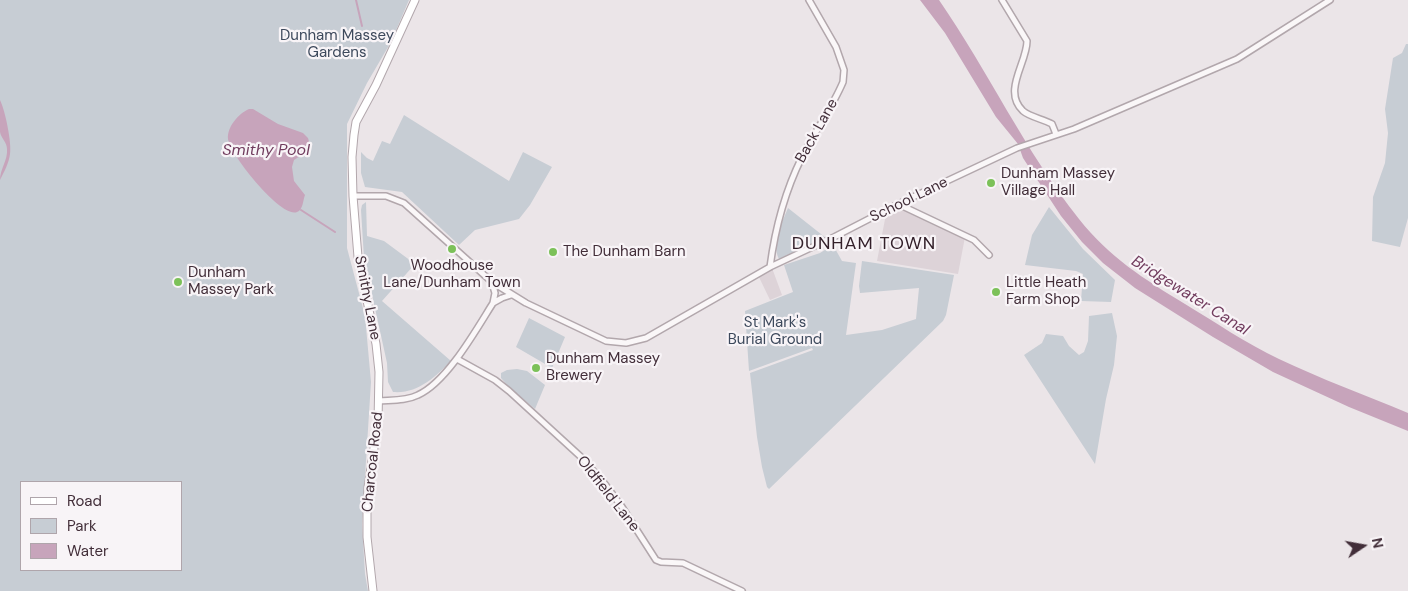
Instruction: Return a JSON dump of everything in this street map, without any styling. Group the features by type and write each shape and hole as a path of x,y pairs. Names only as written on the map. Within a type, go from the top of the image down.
{"main road":[{"name":"Smithy Lane","path":"380,401 376,344 358,257 352,157 356,122 376,85 415,0"},
{"name":"Charcoal Road","path":"373,591 367,537 367,511 380,401"}],"street":[{"name":"Back Lane","path":"770,267 776,233 786,196 794,175 842,82 844,70 836,47 809,0"},
{"path":"1002,0 1027,41 1027,48 1015,82 1017,99 1024,112 1052,124 1056,134"},
{"name":"School Lane","path":"353,196 386,196 404,203 492,282 511,295 596,338 626,343 646,338 770,267 1017,148 1074,129 1237,59 1330,0"},
{"path":"898,204 974,240 989,255"},
{"path":"492,282 495,293 493,303"},
{"path":"493,303 511,295"},
{"name":"Charcoal Road","path":"380,401 404,399 418,395 432,386 457,359 493,303"},
{"name":"Oldfield Lane","path":"457,359 495,380 509,391 580,456 604,482 656,560 683,563 742,591"}],"shaded area":[{"path":"900,206 965,237 958,274 877,261 886,214"},
{"path":"772,268 782,295 770,300 758,275"}],"green space":[{"name":"Dunham Massey Park","path":"0,0 409,0 391,42 367,83 347,124 347,248 365,316 371,382 362,524 368,591 0,591"},
{"path":"1406,44 1408,44 1408,218 1400,247 1372,241 1373,197 1385,163 1388,133 1385,109 1393,58 1402,53"},
{"path":"404,115 509,181 523,152 552,167 530,205 519,219 475,230 459,245 402,192 365,187 361,173 361,152 373,161 382,141 390,144"},
{"path":"366,202 367,236 384,241 415,264 382,301 451,361 425,383 402,392 393,392 388,382 387,363 364,258 361,210 362,205"},
{"path":"1049,207 1083,249 1115,280 1111,302 1081,301 1083,274 1076,271 1025,265 1032,235"},
{"path":"788,208 826,238 779,259 776,246 777,240"},
{"name":"St Mark's Burial Ground","path":"833,245 842,261 856,263 846,335 882,330 916,319 919,288 860,293 862,261 954,275 946,315 943,321 769,489 762,467 757,437 750,373 813,350 812,348 749,371 745,311 793,292 784,265 820,253"},
{"path":"1112,313 1117,336 1114,365 1095,464 1024,355 1042,343 1046,334 1063,336 1069,346 1079,355 1084,352 1088,341 1089,316"},
{"path":"529,318 565,337 552,368 516,347"},
{"path":"517,369 527,371 545,385 535,409 501,378 501,373"}],"water":[{"path":"920,0 939,0 1041,166 1079,219 1102,245 1155,286 1267,353 1408,413 1408,431 1349,407 1273,372 1135,288 1103,263 1082,242 1061,216 1023,158 1018,144 996,117 945,33"},
{"path":"0,100 8,127 10,154 9,161 0,180 7,149 0,132"},
{"name":"Smithy Pool","path":"249,109 253,109 278,124 303,133 308,138 310,145 308,151 294,160 292,167 294,181 305,195 302,207 297,212 290,212 269,196 247,171 231,147 228,139 229,130 237,118"}],"waterway":[{"path":"356,0 362,26"},
{"path":"301,210 335,232"}],"place":[{"name":"Dunham Massey Village Hall","path":"991,183"},
{"name":"Woodhouse Lane/Dunham Town","path":"452,249"},
{"name":"The Dunham Barn","path":"553,252"},
{"name":"Dunham Massey Park","path":"178,282"},
{"name":"Little Heath Farm Shop","path":"996,292"},
{"name":"Dunham Massey Brewery","path":"536,368"}],"district":[{"name":"DUNHAM TOWN","path":"864,244"}],"park label":[{"name":"Dunham Massey Gardens","path":"337,44"}],"water label":[{"name":"Bridgewater Canal","path":"1190,296"}]}
